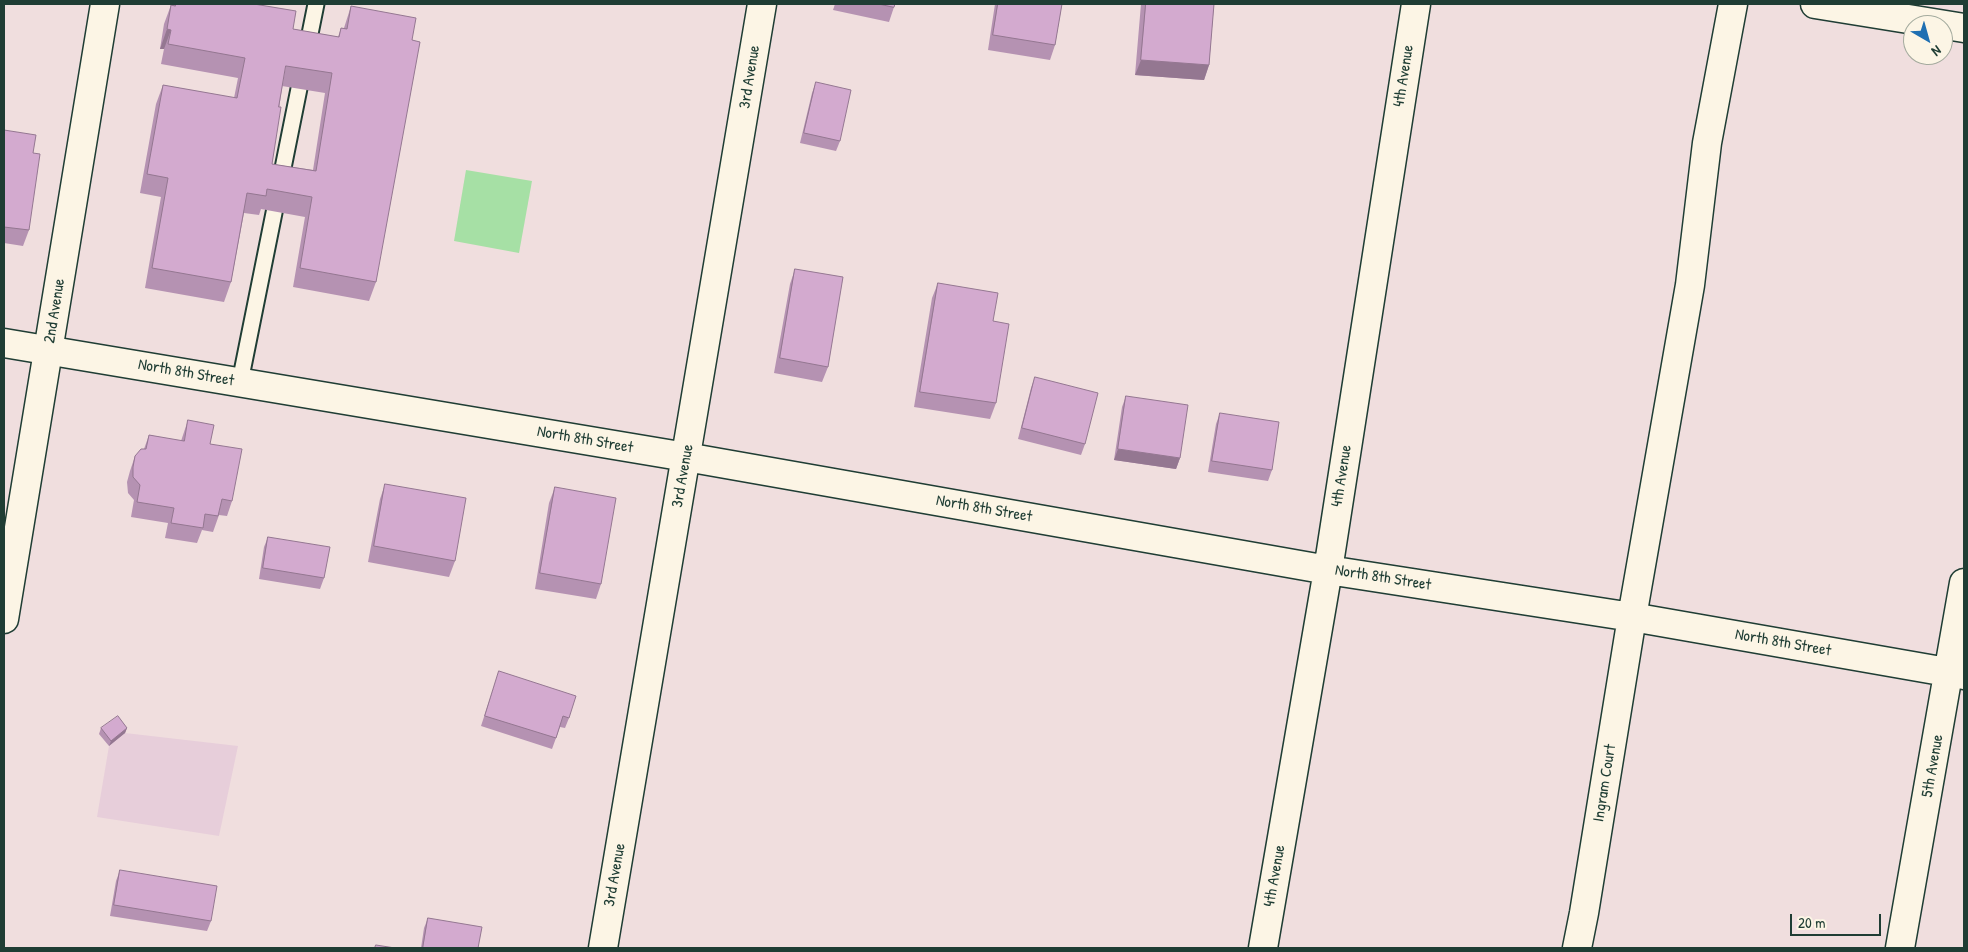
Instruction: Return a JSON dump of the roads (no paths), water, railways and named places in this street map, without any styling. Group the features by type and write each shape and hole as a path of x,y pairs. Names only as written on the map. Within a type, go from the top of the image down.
{"street":[{"name":"2nd Avenue","path":"4,619 105,4"},
{"name":"3rd Avenue","path":"603,948 762,4"},
{"name":"4th Avenue","path":"1263,948 1328,570 1416,4"},
{"name":"Ingram Court","path":"1577,948 1690,286 1707,144 1733,4"},
{"path":"1815,4 1964,28"},
{"name":"North 8th Street","path":"4,342 686,457 1328,570 1632,617 1957,674"},
{"name":"5th Avenue","path":"1900,948 1957,674 1964,583"}],"lane":[{"path":"240,382 316,4"}]}
